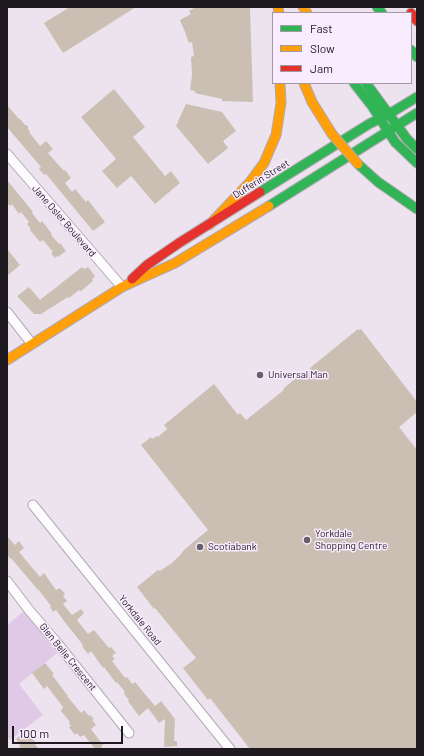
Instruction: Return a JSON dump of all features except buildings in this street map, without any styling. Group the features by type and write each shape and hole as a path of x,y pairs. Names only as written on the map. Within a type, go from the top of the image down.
{"main road":[{"path":"209,225 250,182 264,162 276,135 281,103 280,84"},
{"path":"304,84 312,102 332,134 358,164 378,182 417,209"},
{"path":"355,84 372,106 395,142 417,163"},
{"path":"367,84 397,126 417,150"},
{"name":"Dufferin Street","path":"122,287 166,251 348,136 417,97"},
{"name":"Dufferin Street","path":"8,359 122,287 175,263 289,194 417,113"}],"street":[{"name":"Jane Osler Boulevard","path":"7,154 122,287"},
{"path":"7,312 32,344"},
{"name":"Yorkdale Road","path":"33,505 230,749"},
{"name":"Glen Belle Crescent","path":"7,581 129,733"}],"shaded area":[{"path":"24,611 57,653 19,684 43,715 10,740 7,737 7,625"}],"traffic: fast":[{"path":"377,7 381,12"},
{"path":"412,51 417,57"},
{"path":"355,84 372,106 395,142 417,163"},
{"path":"367,84 407,139 417,149"},
{"path":"260,192 369,124 417,97"},
{"path":"269,206 417,113"},
{"path":"358,164 378,182 417,209"}],"traffic: slow":[{"path":"278,7 279,12"},
{"path":"303,7 306,12"},
{"path":"209,225 250,182 264,163 276,135 281,103 280,84"},
{"path":"304,84 312,102 332,134"},
{"path":"332,134 358,164"},
{"path":"7,360 122,287 175,263 269,206"}],"traffic: jam":[{"path":"412,14 417,21"},
{"path":"132,279 147,265 179,243 260,192"}],"place":[{"name":"Universal Man","path":"260,375"},
{"name":"Yorkdale Shopping Centre","path":"307,540"},
{"name":"Scotiabank","path":"200,547"}]}
